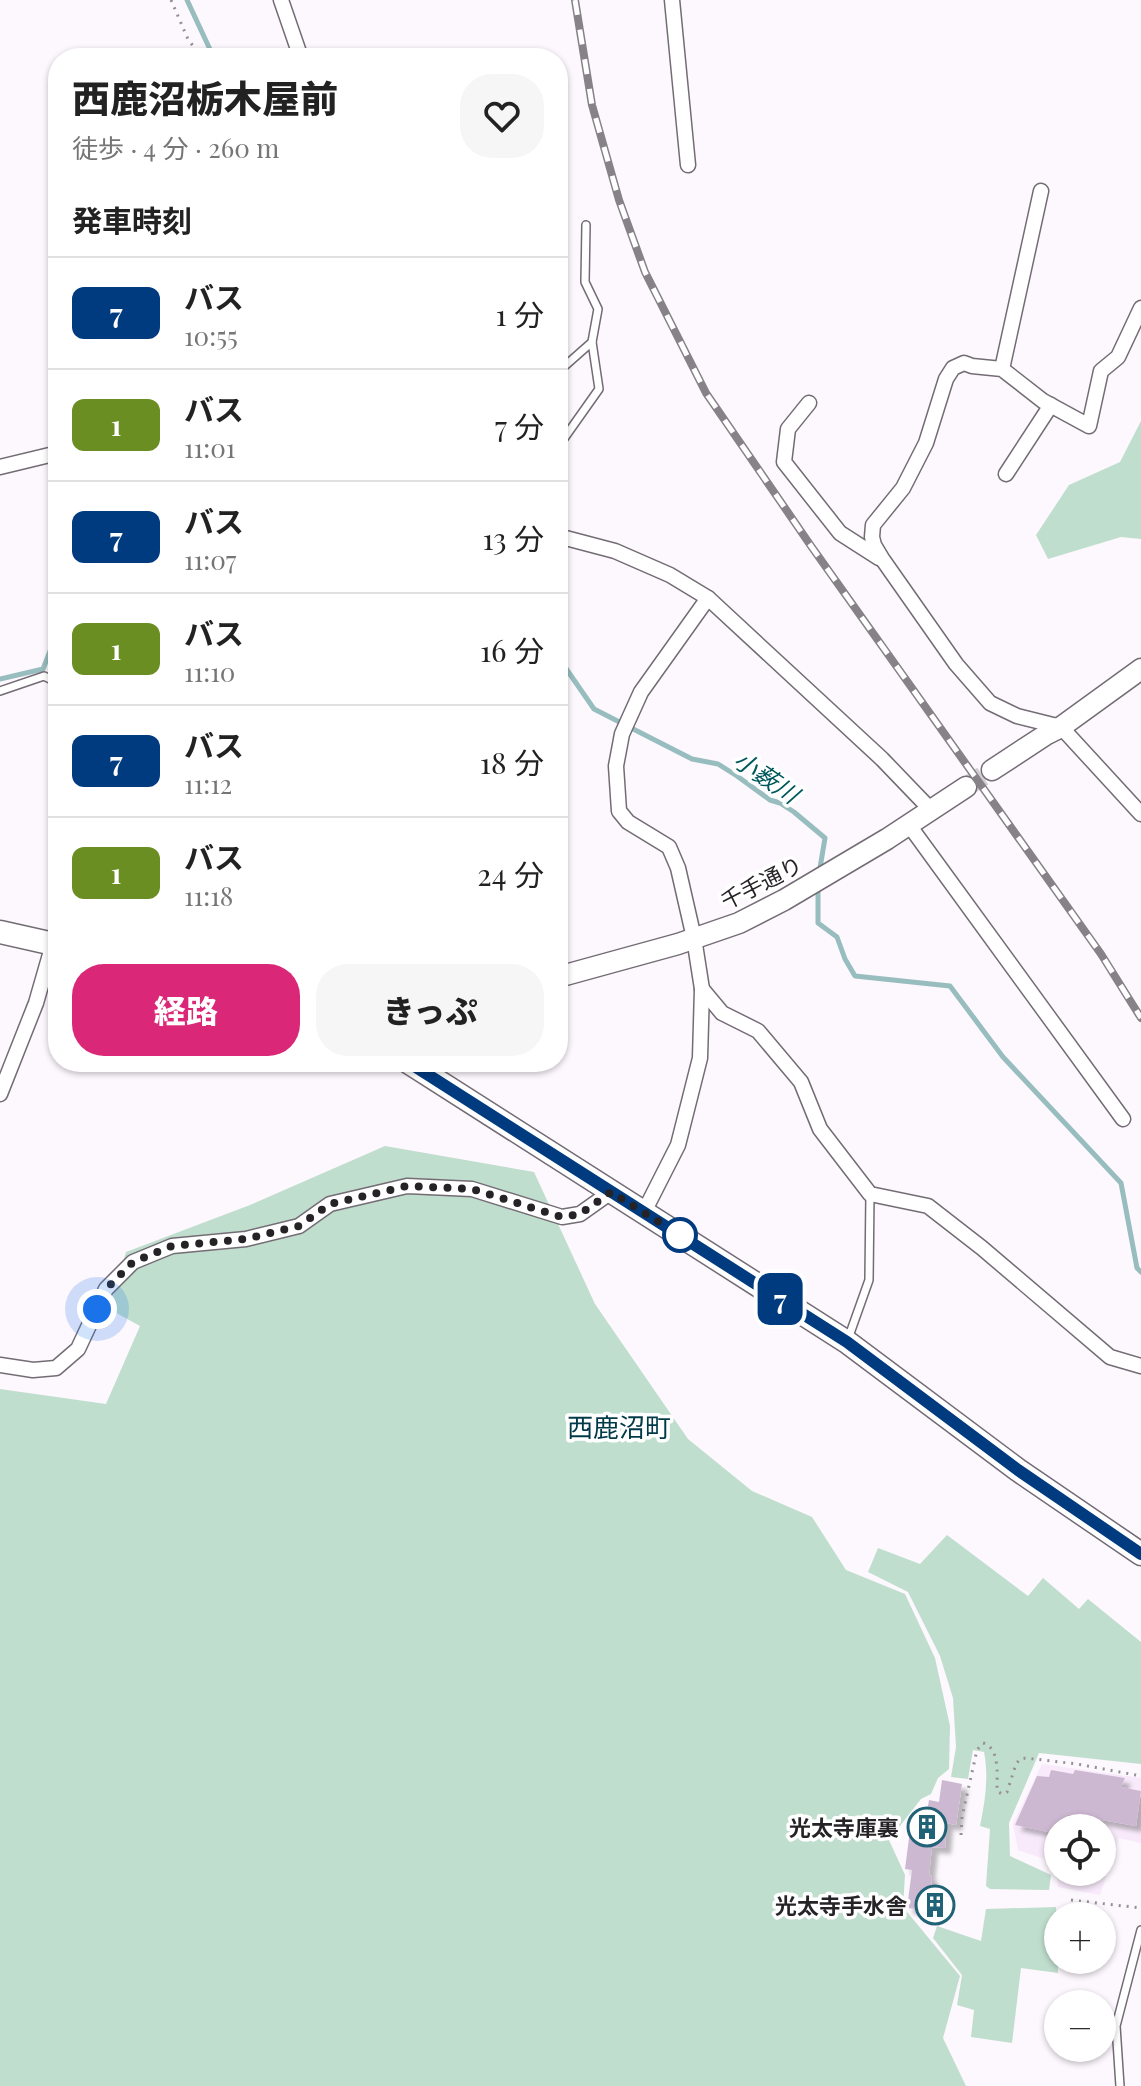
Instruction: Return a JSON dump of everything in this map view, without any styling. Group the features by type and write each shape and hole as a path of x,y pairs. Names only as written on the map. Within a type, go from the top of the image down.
{"main road":[{"path":"0,932 48,942"},
{"path":"424,1072 847,1342 1018,1470 1141,1554"}],"street":[{"path":"281,0 298,48"},
{"path":"672,0 688,165"},
{"path":"1002,369 1041,191"},
{"path":"1141,308 1118,357 1101,371 1089,426 1051,405 1002,369 964,363 953,368 946,379 926,443 903,488 873,525 872,537 885,563 956,664 990,703 1017,716 1061,727 1141,814"},
{"path":"809,403 788,429 784,462 840,533 885,563"},
{"path":"1006,474 1051,405"},
{"path":"0,467 48,455"},
{"path":"568,539 615,551 670,575 708,598 882,759 932,811"},
{"path":"644,1212 678,1145 700,1058 702,989 678,868 669,847 628,822 619,811 616,766 622,734 641,692 708,598"},
{"path":"992,770 1061,727 1141,669"},
{"name":"千手通り","path":"568,974 665,948 739,923 784,900 932,811 966,787"},
{"path":"909,825 1123,1119"},
{"path":"0,1094 48,966"},
{"path":"702,989 722,1013 758,1031 801,1082 820,1129 870,1194 928,1206 1110,1357 1141,1366"},
{"path":"0,1365 33,1370 56,1368 78,1349 106,1289 133,1262 172,1246 246,1239 299,1226 330,1204 407,1186 472,1189 562,1217 580,1214 611,1192"}],"lane":[{"path":"568,433 599,389 592,342 598,309 585,282 586,225"},
{"path":"568,363 592,342"},
{"path":"0,691 44,676 48,678"},
{"path":"847,1342 869,1280 870,1194"},
{"path":"1120,2086 1116,2026 1141,1930"}],"path":[{"path":"171,0 194,48"},
{"path":"961,1835 977,1750 983,1743 992,1747 997,1769 997,1791 1002,1794 1007,1792 1016,1764 1026,1758 1141,1776"},
{"path":"1071,1900 1141,1908"}],"shaded area":[{"path":"1042,1764 1141,1778 1141,1843 1119,1838 1116,1847 1116,1814 1044,1814 1044,1859 1018,1850 1013,1824"},
{"path":"1058,1886 1103,1886 1100,1895"}],"green space":[{"path":"1141,421 1141,539 1121,537 1048,559 1036,535 1069,485 1120,462"},
{"path":"385,1146 534,1172 595,1304 688,1439 752,1491 812,1517 846,1570 905,1594 935,1658 950,1726 949,1769 938,1778 931,1794 921,1799 889,1840 905,1875 903,1907 960,1976 943,2038 966,2086 0,2086 0,1389 106,1404 140,1326 109,1309 126,1252 250,1205"},
{"path":"947,1535 1028,1596 1043,1578 1079,1609 1088,1599 1141,1642 1141,1764 1039,1753 1009,1823 1010,1856 1044,1872 1044,1886 1050,1886 1049,1890 990,1889 986,1886 990,1829 980,1826 986,1780 984,1752 973,1750 968,1779 951,1777 956,1747 953,1698 940,1656 908,1592 868,1572 878,1548 920,1564"},
{"path":"1044,1907 1044,1971 1021,1968 1012,2043 971,2037 974,2010 957,2005 962,1975 933,1938 937,1926 981,1941 986,1909"}],"building":[{"path":"1051,1770 1073,1774 1075,1770 1125,1778 1121,1787 1141,1791 1136,1826 1116,1822 1116,1814 1044,1814 1044,1831 1015,1825 1037,1776 1049,1777"},
{"name":"光太寺庫裏","path":"942,1780 962,1784 956,1825 947,1823 945,1848 932,1847 929,1875 932,1876 931,1889 937,1890 935,1908 907,1908 912,1870 905,1869 911,1823 925,1824 929,1800 939,1802"}],"waterway":[{"path":"187,0 209,48"},
{"path":"0,679 43,669 48,656"},
{"name":"小薮川","path":"568,671 594,709 692,759 718,764 770,800 794,812 825,838 819,874"},
{"path":"818,888 818,923 837,937 855,976 950,986 1003,1057 1121,1183 1137,1268 1141,1272"}],"tunnel":[{"path":"966,787 992,770"}],"railway":[{"path":"575,0 592,105 619,200 645,272 706,393 1101,954 1141,1018"}],"bus line":[{"name":"7","path":"424,1072 847,1342 1018,1470 1141,1554"}],"place":[{"name":"光太寺庫裏","path":"927,1827"},
{"name":"光太寺手水舎","path":"935,1905"}],"district":[{"name":"西鹿沼町","path":"619,1426"}],"route":[{"path":"97,1309 106,1289 133,1262 172,1246 246,1239 299,1226 330,1204 407,1186 472,1189 562,1217 580,1214 611,1192 680,1235"}]}
